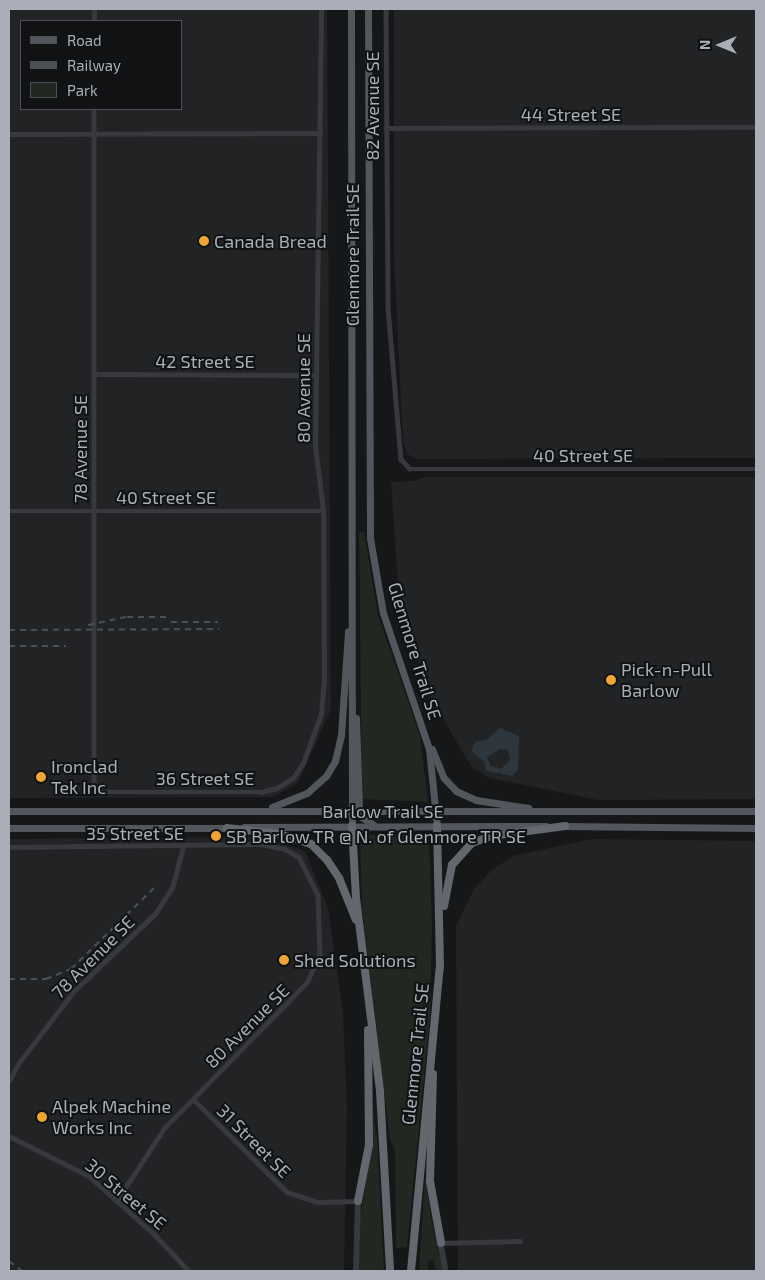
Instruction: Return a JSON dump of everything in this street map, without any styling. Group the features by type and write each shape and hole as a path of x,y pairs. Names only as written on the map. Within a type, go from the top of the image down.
{"highway":[{"name":"Glenmore Trail SE","path":"352,826 360,930 380,1091 390,1271"},
{"name":"Glenmore Trail SE","path":"411,1271 437,1002 441,928 437,826"},
{"path":"441,928 452,865 464,849 481,838 565,826"},
{"path":"228,828 280,834 311,844 328,860 339,878 360,930"},
{"path":"358,1202 369,1145 368,991"},
{"path":"437,1002 429,1170 432,1204 441,1243"}],"main road":[{"name":"Glenmore Trail SE","path":"351,9 352,680 359,748 356,810 352,826"},
{"name":"Glenmore Trail SE","path":"368,9 370,538 383,613 422,724 437,826"},
{"path":"246,810 288,803 307,793 326,776 335,760 341,735 352,608"},
{"path":"422,724 438,766 456,791 476,800 556,812"},
{"path":"356,810 375,826"},
{"name":"Barlow Trail SE","path":"9,811 756,811"},
{"name":"Barlow Trail SE","path":"9,828 352,826 756,828"}],"street":[{"name":"80 Avenue SE","path":"303,763 321,714 323,684 323,511 315,446 321,9"},
{"name":"82 Avenue SE","path":"386,9 388,308 397,447 401,459 410,469"},
{"name":"78 Avenue SE","path":"94,110 94,784 97,789"},
{"name":"44 Street SE","path":"386,128 756,127"},
{"path":"9,134 320,133"},
{"name":"42 Street SE","path":"95,374 316,374"},
{"name":"40 Street SE","path":"410,469 756,469"},
{"name":"40 Street SE","path":"9,511 323,511"},
{"name":"36 Street SE","path":"97,789 102,792 261,792 276,788 293,778 303,763"},
{"name":"80 Avenue SE","path":"117,1201 164,1128 304,987 320,954 318,894 309,871 299,857 285,849 261,844"},
{"name":"35 Street SE","path":"9,847 183,847 261,844"},
{"name":"78 Avenue SE","path":"9,1081 18,1064 73,992 155,914 172,888 183,847"},
{"name":"31 Street SE","path":"193,1099 287,1192 318,1202 358,1202"},
{"name":"30 Street SE","path":"9,1136 89,1176 154,1234 189,1271"},
{"path":"356,1271 358,1202"},
{"path":"446,1271 441,1243 520,1241"}],"shaded area":[{"path":"9,9 327,9 331,709 298,783 273,797 9,798"},
{"path":"394,9 756,9 756,458 417,459 407,454 403,441 394,257"},
{"path":"424,477 756,477 756,799 598,800 489,778 471,766 431,699 399,597 391,482 414,481"},
{"path":"500,728 519,736 518,770 512,776 487,771 484,762 471,751 475,742 486,740","holes":["500,749 508,750 510,760 501,769 491,766 487,757"]},
{"path":"261,837 305,851 328,908 343,1012 347,1107 344,1271 12,1271 9,1268 9,839"},
{"path":"591,839 756,841 756,1271 458,1271 456,926 474,889 491,871 513,856"}],"green space":[{"path":"359,532 364,532 378,615 420,736 428,802 362,799"},
{"path":"360,835 429,835 432,925 430,1016 407,1247 396,1248 395,1149 390,1140 362,906"},
{"path":"373,1112 377,1138 384,1271 359,1271 360,1219 372,1146"},
{"path":"425,1179 427,1179 431,1219 443,1271 436,1271 433,1259 428,1262 428,1271 419,1271"}],"railway":[{"path":"88,625 127,617 170,617"},
{"path":"171,622 218,622"},
{"path":"9,630 219,629"},
{"path":"9,646 66,646"},
{"path":"9,979 46,979 71,969 154,888"},
{"path":"9,1261 22,1271"}],"place":[{"name":"Canada Bread","path":"204,241"},
{"name":"Pick-n-Pull Barlow","path":"611,680"},
{"name":"Ironclad Tek Inc","path":"41,777"},
{"name":"SB Barlow TR @ N. of Glenmore TR SE","path":"216,836"},
{"name":"Shed Solutions","path":"284,960"},
{"name":"Alpek Machine Works Inc","path":"42,1117"}]}
